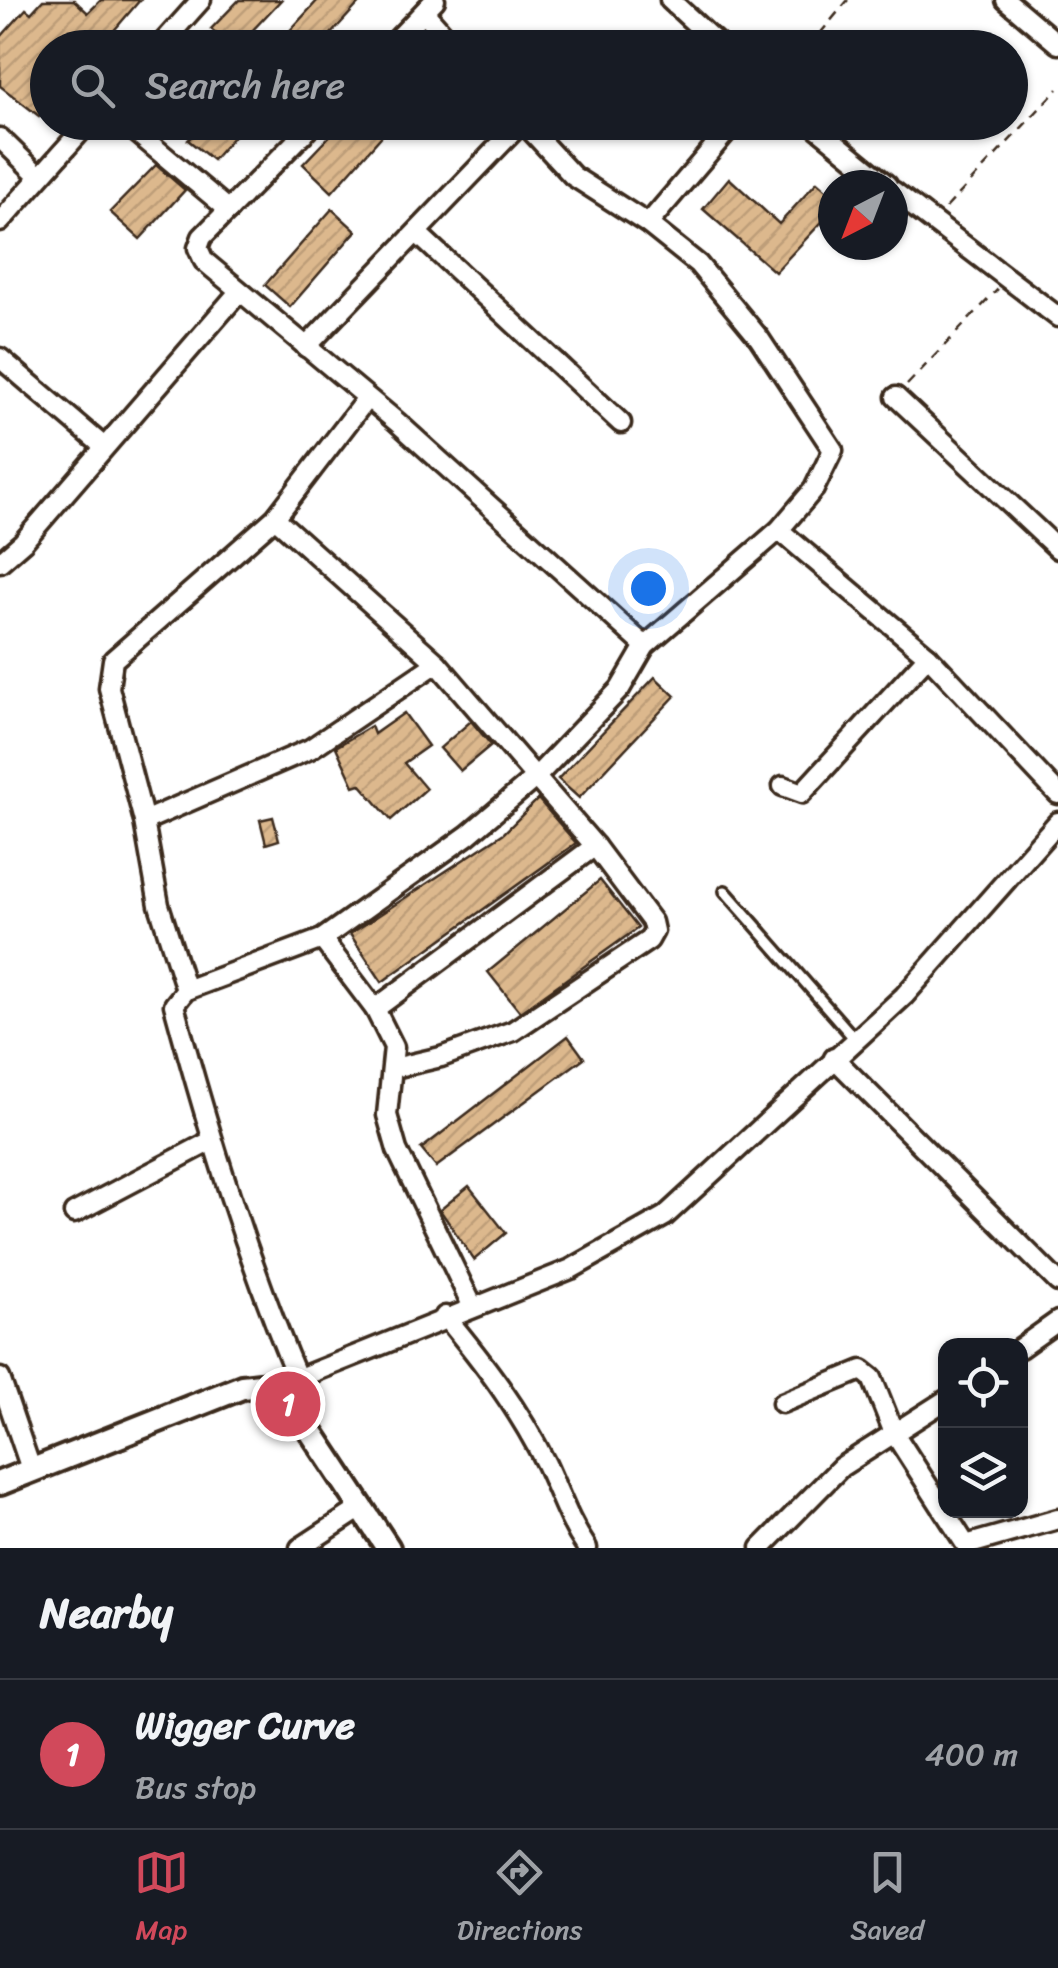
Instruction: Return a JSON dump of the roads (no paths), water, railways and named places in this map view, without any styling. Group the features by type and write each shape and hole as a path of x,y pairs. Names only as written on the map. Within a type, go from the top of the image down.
{"street":[{"path":"174,30 201,0"},
{"path":"670,0 702,30"},
{"path":"1006,0 1058,44"},
{"path":"407,30 430,6 445,30"},
{"path":"0,138 39,176"},
{"path":"0,222 72,140"},
{"path":"145,140 228,210"},
{"path":"297,140 228,210 198,248 204,261 367,398 644,646"},
{"path":"306,348 506,140"},
{"path":"388,1548 289,1382 211,1141 174,1004 186,990 322,939 468,835 536,778 620,689 644,646 779,530 825,470 832,450 828,436 722,291 648,224 573,176 540,140"},
{"path":"648,224 720,140"},
{"path":"832,140 868,170"},
{"path":"908,203 1058,317"},
{"path":"418,234 621,423"},
{"path":"0,562 24,542 240,292"},
{"path":"0,358 103,446"},
{"path":"896,397 1058,549"},
{"path":"186,990 159,905 144,820 108,688 112,660 274,518 367,398"},
{"path":"274,518 437,663 595,846 652,922 649,940 513,1031 441,1058 394,1068"},
{"path":"779,530 928,656 1058,794"},
{"path":"784,786 802,793 928,656"},
{"path":"144,820 310,749 437,663"},
{"path":"0,1483 242,1387 289,1382 571,1268 665,1216 904,996 1058,822"},
{"path":"375,1009 595,846"},
{"path":"322,939 375,1009 394,1047 387,1115 397,1150 472,1305"},
{"path":"834,1058 1058,1282"},
{"path":"74,1213 211,1141"},
{"path":"445,1316 502,1384 548,1468 566,1517 588,1548"},
{"path":"1028,1342 1058,1321"},
{"path":"782,1403 862,1370 872,1378 894,1433 965,1546 1058,1519"},
{"path":"0,1378 31,1469"},
{"path":"761,1548 841,1467 938,1405"},
{"path":"300,1548 361,1508"}],"lane":[{"path":"725,891 854,1038"}],"place":[{"name":"Wigger Curve","path":"288,1404"}]}
